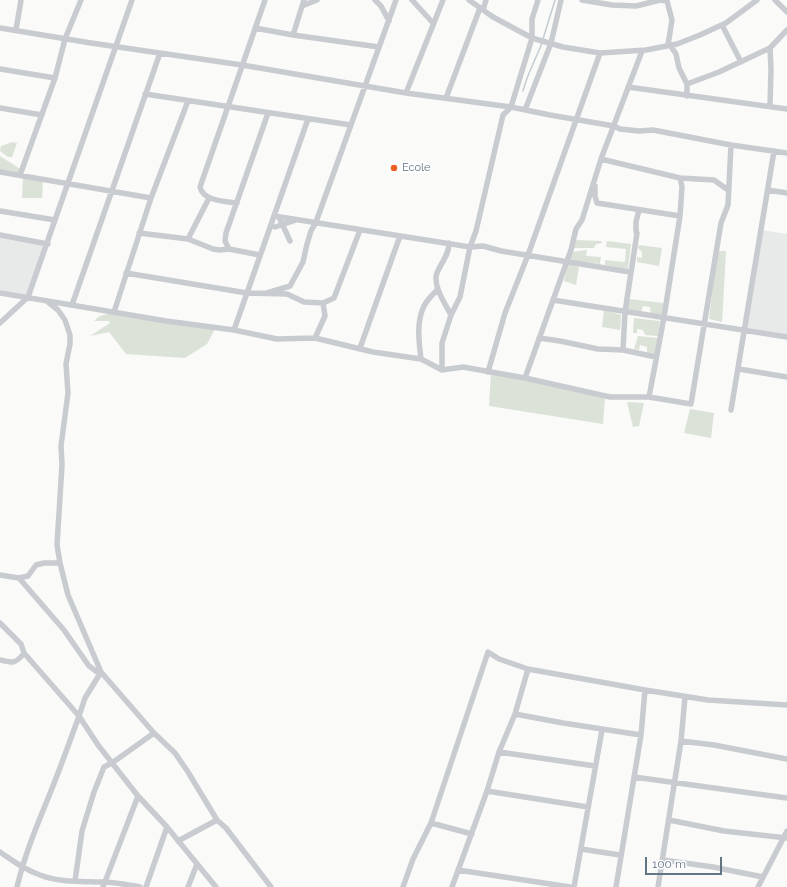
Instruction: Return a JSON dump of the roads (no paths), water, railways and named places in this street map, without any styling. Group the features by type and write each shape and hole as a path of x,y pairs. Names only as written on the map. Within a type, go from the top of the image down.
{"street":[{"path":"16,30 21,0"},
{"path":"20,175 55,78 65,39 80,0"},
{"path":"0,323 28,297 48,244 132,0"},
{"path":"236,204 209,198 203,194 200,186 265,0"},
{"path":"293,35 303,3 317,0"},
{"path":"375,0 381,6 389,22"},
{"path":"267,293 290,286 303,262 311,231 316,222 396,0"},
{"path":"412,0 433,23"},
{"path":"406,93 443,0"},
{"path":"469,0 493,17 532,38 600,53 642,51 677,44 722,25 758,0"},
{"path":"446,98 486,0"},
{"path":"442,370 442,342 451,315 460,297 470,247 476,231 503,115 511,107 532,38 532,19 538,0"},
{"path":"525,110 551,43 562,0"},
{"path":"582,0 612,5 636,6 659,0 667,1 672,20 669,45 676,54 679,68 687,84 687,96"},
{"path":"775,0 787,12"},
{"path":"722,25 741,62"},
{"path":"0,28 242,65 406,93 511,107 614,126 620,129 639,131 653,130 731,145 787,152"},
{"path":"255,28 378,47"},
{"path":"687,84 719,72 770,48 787,30"},
{"path":"770,48 770,106"},
{"path":"525,378 553,300 576,229 582,220 601,159 642,51"},
{"path":"72,305 160,53"},
{"path":"488,372 505,313 528,255 600,53"},
{"path":"0,69 55,78"},
{"path":"628,87 787,109"},
{"path":"145,94 351,125"},
{"path":"114,312 151,198 188,101"},
{"path":"0,108 42,115"},
{"path":"229,249 225,241 226,233 268,113"},
{"path":"234,330 260,255 277,216 308,119"},
{"path":"0,292 114,312 234,330 277,339 315,338 374,352 421,359 442,370 463,368 525,378 610,397 649,397 691,404 721,223 728,205 731,145"},
{"path":"731,410 774,151"},
{"path":"601,159 680,178 714,180 728,190"},
{"path":"0,172 113,190 151,198"},
{"path":"596,175 595,196 597,203 680,216"},
{"path":"649,397 664,317 680,216 682,187 680,178"},
{"path":"768,190 787,193"},
{"path":"188,239 209,198"},
{"path":"623,350 625,312 637,233 636,222 639,210"},
{"path":"0,211 55,220"},
{"path":"277,216 470,247 483,246 501,251 630,272"},
{"path":"277,216 283,224 290,240"},
{"path":"275,227 298,220"},
{"path":"126,273 247,293 287,294 304,302 323,303 334,298 360,230"},
{"path":"139,233 188,239 213,249 229,249 260,255"},
{"path":"0,235 48,244"},
{"path":"360,348 400,236"},
{"path":"449,243 449,249 445,259 436,274 438,289 451,315"},
{"path":"421,359 418,337 420,317 424,305 438,289"},
{"path":"46,300 58,310 65,320 70,335 70,344 66,364 68,393 62,446 58,545 60,563 68,595 100,673"},
{"path":"553,300 787,337"},
{"path":"315,338 325,316 323,303"},
{"path":"539,338 598,349 623,350 656,357"},
{"path":"739,369 787,377"},
{"path":"0,575 19,578 28,576 36,565 44,563 60,563"},
{"path":"19,578 64,630 89,666 100,673 179,760 217,820 226,828 271,887"},
{"path":"0,623 21,644 24,653 80,716 98,746 138,796 167,827 216,887"},
{"path":"403,887 413,859 431,823 488,652 500,659 528,669 685,697 715,701 787,706"},
{"path":"0,660 11,663 17,660 24,653"},
{"path":"452,887 487,791 499,752 515,714 528,669"},
{"path":"18,887 22,867 32,834 66,754 85,698 100,673"},
{"path":"616,887 620,855 641,735 645,690"},
{"path":"658,887 681,741 685,697"},
{"path":"515,714 602,730 641,735"},
{"path":"574,887 602,730"},
{"path":"75,881 82,831 94,792 104,767 154,733"},
{"path":"681,741 702,743 787,759"},
{"path":"499,752 595,766"},
{"path":"634,777 787,798"},
{"path":"487,791 588,807"},
{"path":"104,884 138,796"},
{"path":"178,840 217,820"},
{"path":"669,820 724,832 785,838"},
{"path":"431,823 472,834"},
{"path":"146,887 167,827"},
{"path":"758,887 785,838 787,831"},
{"path":"581,849 620,855"},
{"path":"0,852 22,867 40,876 52,879 140,887"},
{"path":"663,860 713,867 763,877"},
{"path":"188,887 197,864"},
{"path":"458,870 570,887"}],"waterway":[{"path":"543,39 555,0"},
{"path":"523,91 542,43"}],"place":[{"name":"Ecole","path":"394,168"}]}
